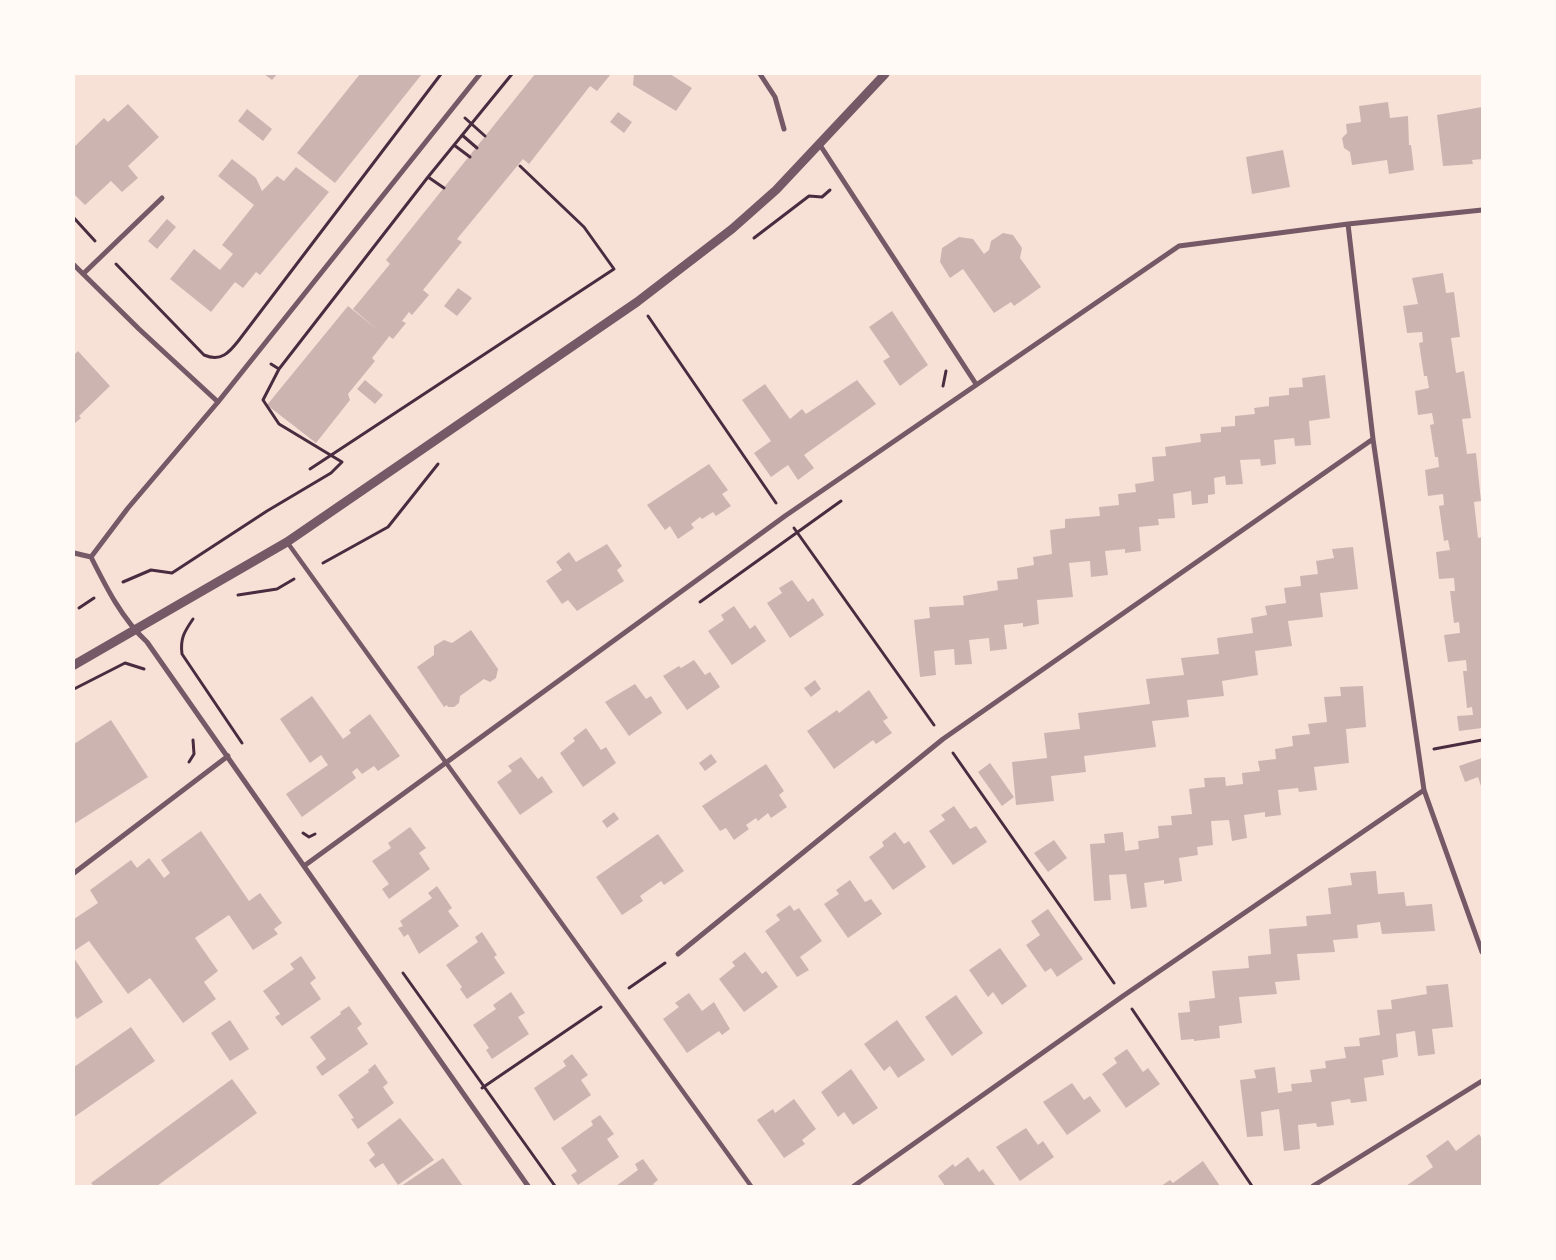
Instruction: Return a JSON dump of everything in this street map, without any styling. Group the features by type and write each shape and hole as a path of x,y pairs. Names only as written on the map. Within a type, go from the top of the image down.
{"street":[{"path":"91,557 128,508 257,354 480,74"},
{"path":"760,74 775,97 784,129"},
{"path":"74,664 287,542 637,302 732,229 776,190 885,74"},
{"path":"820,145 976,384"},
{"path":"83,274 162,198"},
{"path":"304,866 785,516 1180,246 1348,224 1482,210"},
{"path":"1348,224 1373,439 1424,790 1482,952"},
{"path":"74,265 139,329 218,402"},
{"path":"678,954 943,738 1373,439"},
{"path":"287,542 751,1186"},
{"path":"74,553 91,557"},
{"path":"91,557 107,589 135,630 147,642 228,756 528,1186"},
{"path":"74,873 228,756"},
{"path":"854,1186 1123,996 1424,790"},
{"path":"1313,1186 1482,1081"}],"path":[{"path":"74,218 105,253 204,355 214,359 224,357 239,340 440,74"},
{"path":"79,608 107,589 151,570 172,573 267,511 331,473 342,462 278,424 264,400 279,370 428,177 512,74"},
{"path":"453,108 485,136"},
{"path":"462,135 477,148"},
{"path":"454,145 470,157"},
{"path":"310,469 614,269 584,227 520,166"},
{"path":"428,177 444,188"},
{"path":"748,242 809,196 822,198 842,179"},
{"path":"642,323 657,312"},
{"path":"239,340 279,370"},
{"path":"937,391 945,384 947,367 960,359"},
{"path":"232,598 240,594 277,589 388,527 441,459"},
{"path":"769,510 785,499"},
{"path":"699,602 842,500"},
{"path":"202,614 194,618 183,633 180,642 182,654 243,745"},
{"path":"74,690 125,663 136,664 148,672"},
{"path":"1418,751 1482,740"},
{"path":"297,825 309,837 319,832"},
{"path":"466,1099 678,954"},
{"path":"398,967 555,1186"}],"building":[{"path":"264,74 277,74 272,80"},
{"path":"360,74 422,74 335,183 297,153"},
{"path":"535,74 611,74 597,91 590,86 529,164 523,159 457,239 462,242 423,290 429,295 412,315 409,312 402,321 406,323 393,339 389,336 372,358 375,361 348,394 350,400 316,443 267,405 348,306 379,331 353,309 390,264 386,260"},
{"path":"634,74 670,74 692,88 676,111 633,85"},
{"path":"1388,102 1390,118 1408,116 1409,145 1411,145 1414,170 1389,174 1387,160 1352,165 1350,152 1344,148 1342,138 1347,133 1346,124 1361,122 1359,106"},
{"path":"128,104 159,137 128,166 138,178 122,192 111,181 85,205 74,194 74,147 104,118 108,122"},
{"path":"1482,107 1482,159 1472,160 1473,164 1443,166 1437,115"},
{"path":"247,109 272,129 263,141 238,121"},
{"path":"618,112 632,122 624,133 610,122"},
{"path":"1283,150 1290,187 1252,194 1246,157"},
{"path":"232,159 256,178 262,191 277,176 284,181 296,167 329,192 260,275 256,272 243,288 235,282 211,312 170,279 194,249 220,270 233,254 222,245 254,205 218,176"},
{"path":"167,219 176,227 157,249 148,241"},
{"path":"1003,233 1013,235 1022,248 1020,258 1041,287 1014,306 1011,302 994,313 963,269 950,278 940,262 942,248 959,237 973,239 984,254 989,250 991,241"},
{"path":"1443,273 1446,293 1454,292 1460,337 1451,338 1456,373 1464,371 1471,418 1462,419 1467,454 1476,453 1481,501 1474,502 1478,538 1482,537 1482,728 1459,731 1457,716 1473,715 1472,707 1467,708 1463,671 1467,671 1466,660 1448,662 1444,635 1460,633 1459,622 1454,623 1450,591 1455,591 1454,578 1439,579 1436,552 1450,550 1448,540 1444,541 1439,506 1444,505 1443,494 1428,496 1425,470 1439,467 1438,457 1435,457 1430,425 1434,424 1432,413 1418,415 1415,391 1429,388 1427,376 1424,376 1419,343 1423,342 1422,332 1407,333 1403,306 1418,304 1412,278"},
{"path":"458,288 472,298 457,316 444,306"},
{"path":"892,311 928,365 900,386 883,361 890,357 869,327"},
{"path":"78,351 110,386 79,416 81,418 74,424 74,355"},
{"path":"1325,375 1330,418 1309,421 1311,445 1295,446 1294,438 1274,440 1276,464 1261,466 1260,459 1240,460 1243,484 1226,485 1225,476 1214,478 1215,494 1208,495 1208,503 1192,505 1191,491 1173,494 1175,518 1158,519 1159,525 1139,527 1141,551 1125,553 1125,549 1105,551 1108,575 1091,577 1090,561 1069,563 1073,597 1037,600 1039,624 1023,627 1023,623 1004,625 1007,649 990,651 989,638 969,640 972,664 955,665 954,649 934,651 936,675 920,677 914,620 930,618 929,607 964,605 963,596 998,590 997,581 1018,579 1017,568 1034,565 1033,557 1052,554 1050,530 1065,528 1065,519 1100,516 1099,507 1119,505 1118,494 1136,492 1135,484 1154,481 1152,457 1166,456 1165,447 1201,442 1200,434 1221,432 1221,427 1235,426 1235,416 1255,414 1254,408 1269,406 1269,397 1289,395 1289,388 1303,387 1302,378"},
{"path":"365,380 383,395 375,404 357,389"},
{"path":"857,380 876,404 804,455 814,468 798,480 788,465 771,477 754,453 771,441 742,400 765,384 790,419 802,409 806,414"},
{"path":"709,464 728,490 722,494 731,506 716,516 713,512 702,519 700,517 691,524 694,528 678,539 670,526 665,530 647,505"},
{"path":"607,544 622,566 617,570 624,581 577,611 568,600 562,604 546,581 562,570 556,562 569,552 576,562"},
{"path":"1353,547 1358,589 1320,593 1323,617 1288,621 1292,646 1255,651 1258,675 1222,681 1224,696 1187,700 1189,717 1152,721 1156,747 1084,756 1086,772 1051,776 1054,801 1016,805 1012,762 1047,758 1044,733 1080,729 1078,713 1150,704 1146,679 1184,675 1181,658 1219,654 1217,638 1253,633 1251,618 1267,615 1265,606 1286,603 1284,588 1301,586 1300,576 1318,574 1316,561 1334,558 1332,549"},
{"path":"792,580 808,602 813,598 824,615 790,638 767,603 782,593 779,588"},
{"path":"734,606 750,629 755,625 766,641 732,665 708,631 724,620 721,615"},
{"path":"471,630 498,669 496,678 490,682 484,679 460,696 459,703 454,707 448,707 447,705 444,707 417,667 434,655 434,646 444,640 452,643"},
{"path":"694,660 705,675 710,672 720,687 687,710 663,676 679,666 681,668"},
{"path":"815,680 821,689 811,697 804,688"},
{"path":"635,684 646,699 651,696 662,713 629,736 605,702"},
{"path":"1363,686 1366,727 1346,729 1349,763 1314,767 1317,790 1299,792 1298,788 1278,790 1281,815 1265,817 1265,812 1244,815 1247,838 1232,841 1229,820 1211,821 1213,845 1197,847 1198,855 1179,858 1182,881 1164,884 1164,880 1144,883 1147,907 1131,909 1126,874 1109,875 1111,900 1094,901 1090,844 1105,843 1104,834 1123,832 1125,851 1139,849 1138,841 1159,838 1158,826 1172,825 1171,816 1192,814 1189,789 1205,787 1204,778 1225,777 1226,786 1243,784 1242,773 1260,771 1258,761 1276,759 1275,749 1293,746 1292,736 1310,734 1308,724 1327,722 1324,697 1341,696 1340,687"},
{"path":"869,690 888,718 883,721 892,733 876,744 873,740 834,769 807,731 837,710 839,713"},
{"path":"312,696 343,739 351,733 349,730 370,714 400,756 378,771 374,766 362,774 357,768 352,772 356,778 302,817 286,794 328,765 321,755 310,763 280,719"},
{"path":"111,720 148,777 74,824 74,744"},
{"path":"586,728 601,750 606,747 616,763 583,787 560,753 575,741 573,738"},
{"path":"711,754 717,762 705,771 699,763"},
{"path":"521,757 538,779 542,776 553,792 520,815 497,782 512,771 508,766"},
{"path":"1482,758 1482,789 1478,777 1465,782 1459,766"},
{"path":"990,763 1014,797 1002,806 978,772"},
{"path":"766,764 784,791 779,795 787,807 771,818 768,813 758,821 756,818 746,825 749,829 734,840 726,828 720,831 702,806"},
{"path":"954,806 970,829 976,826 987,842 953,865 929,831 945,820 941,815"},
{"path":"614,812 619,819 607,828 602,821"},
{"path":"410,827 426,848 419,853 430,869 389,899 382,889 389,884 372,861 391,848 388,843"},
{"path":"201,831 249,901 260,893 282,923 274,929 278,934 253,950 229,915 195,938 218,971 204,982 216,999 183,1023 150,978 128,994 89,941 74,951 74,919 98,903 90,890 131,860 137,868 149,858 164,878 170,873 161,860"},
{"path":"895,832 904,844 909,841 926,867 893,890 869,857 884,846 882,842"},
{"path":"658,834 684,871 664,885 661,881 640,896 643,901 622,915 596,877"},
{"path":"1054,840 1067,858 1048,872 1034,853"},
{"path":"1376,871 1378,894 1404,892 1406,906 1432,904 1435,931 1382,934 1380,922 1357,925 1358,938 1333,940 1335,952 1297,954 1300,980 1275,982 1277,994 1239,997 1242,1023 1219,1026 1220,1038 1194,1041 1194,1039 1181,1040 1178,1013 1190,1012 1189,1001 1215,998 1212,971 1249,968 1248,956 1271,954 1269,929 1307,926 1306,916 1331,914 1328,888 1352,885 1350,873"},
{"path":"850,880 865,902 871,899 882,914 848,938 824,904 839,894 836,890"},
{"path":"437,886 452,908 448,911 459,926 419,954 408,934 404,937 398,928 403,926 400,921 432,898 428,893"},
{"path":"790,905 794,911 799,908 822,941 800,957 809,970 797,977 765,931 780,920 776,915"},
{"path":"1048,909 1083,959 1057,977 1051,968 1045,972 1026,945 1040,935 1031,921"},
{"path":"482,932 497,955 494,957 505,973 467,999 460,989 462,987 446,965 478,942 475,937"},
{"path":"1000,948 1027,986 1002,1005 993,992 988,997 969,970"},
{"path":"745,952 762,974 766,971 778,987 744,1012 719,979 735,966 732,962"},
{"path":"301,956 316,978 310,983 321,999 282,1026 275,1017 280,1014 263,991 294,969 290,964"},
{"path":"74,958 103,1002 77,1019 74,1014"},
{"path":"1448,984 1453,1027 1432,1029 1435,1054 1418,1056 1415,1031 1396,1034 1398,1057 1382,1060 1384,1075 1364,1078 1367,1101 1351,1103 1350,1099 1331,1102 1334,1125 1317,1127 1316,1123 1298,1125 1300,1149 1284,1151 1279,1109 1261,1112 1263,1136 1247,1137 1240,1080 1256,1078 1254,1070 1275,1067 1278,1093 1292,1091 1291,1084 1312,1082 1310,1070 1326,1068 1325,1061 1346,1058 1344,1047 1360,1046 1359,1038 1380,1035 1377,1010 1392,1009 1391,1000 1427,994 1426,986"},
{"path":"511,992 525,1013 518,1017 529,1034 492,1059 486,1050 489,1048 473,1025 496,1009 493,1005"},
{"path":"689,993 702,1011 714,1002 730,1029 722,1035 719,1031 687,1053 663,1019 679,1007 675,1003"},
{"path":"956,995 983,1033 952,1056 925,1017"},
{"path":"349,1006 362,1024 357,1028 368,1044 322,1076 316,1067 326,1059 310,1037"},
{"path":"230,1020 249,1049 230,1061 211,1033"},
{"path":"897,1020 925,1060 898,1078 890,1066 884,1071 864,1044"},
{"path":"131,1027 155,1061 74,1117 74,1067"},
{"path":"1127,1049 1143,1072 1148,1068 1160,1084 1126,1108 1102,1074 1117,1063 1114,1058"},
{"path":"572,1054 588,1075 581,1080 591,1095 554,1121 534,1088 566,1066 563,1061"},
{"path":"375,1064 388,1083 383,1087 394,1103 358,1129 351,1119 354,1118 338,1095 369,1072 368,1070"},
{"path":"851,1069 878,1108 853,1125 844,1112 838,1117 821,1092"},
{"path":"232,1079 257,1113 157,1186 94,1186 91,1183"},
{"path":"1072,1083 1084,1100 1090,1096 1101,1111 1067,1135 1043,1102"},
{"path":"794,1099 816,1129 802,1140 805,1144 784,1158 757,1120 773,1109 775,1113"},
{"path":"600,1115 614,1134 607,1139 619,1157 578,1185 571,1175 577,1171 561,1148 593,1125 591,1121"},
{"path":"400,1118 434,1160 398,1185 383,1163 375,1168 369,1160 375,1155 367,1143"},
{"path":"1026,1128 1038,1145 1043,1141 1054,1157 1020,1181 996,1147"},
{"path":"1479,1134 1482,1139 1482,1185 1406,1186 1433,1167 1426,1156 1448,1140 1456,1151"},
{"path":"968,1157 979,1172 983,1169 995,1185 945,1186 938,1176 953,1164 955,1167"},
{"path":"443,1158 463,1186 401,1186"},
{"path":"643,1159 658,1180 653,1184 655,1186 616,1186 638,1170 635,1164"},
{"path":"1203,1161 1220,1186 1161,1186 1170,1180 1173,1183"}]}
